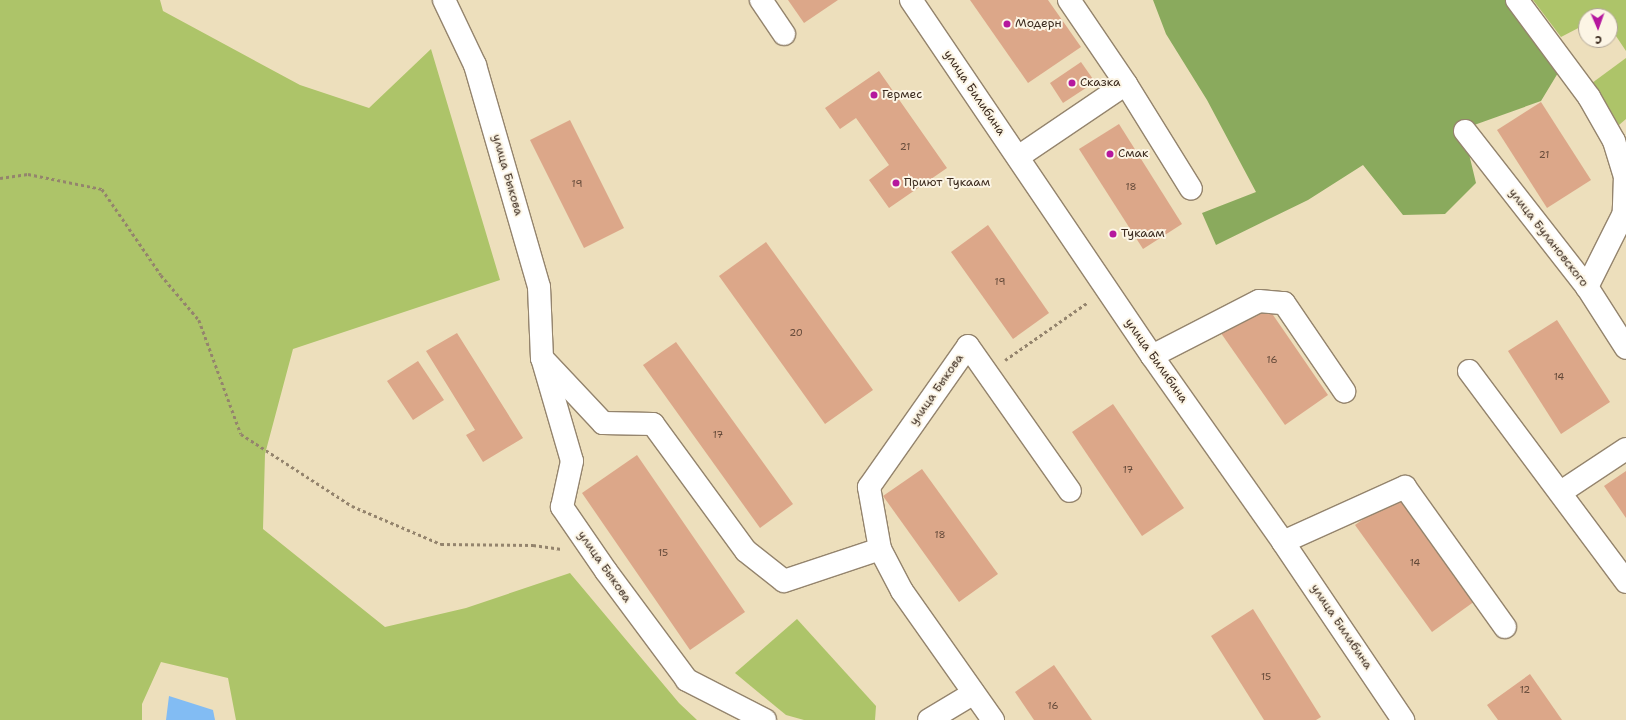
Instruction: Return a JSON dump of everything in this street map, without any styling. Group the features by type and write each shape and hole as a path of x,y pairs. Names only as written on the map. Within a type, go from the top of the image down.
{"street":[{"name":"улица Быкова","path":"444,0 475,65 539,287 542,358 572,461 562,507 606,571 687,680 765,720"},
{"path":"760,0 784,34"},
{"name":"улица Билибина","path":"911,0 1106,289 1283,542 1403,720"},
{"path":"1069,0 1126,84 1190,189"},
{"path":"1517,0 1588,97 1614,141 1625,176 1624,213 1587,287"},
{"path":"1018,157 1126,84"},
{"name":"улица Булановского","path":"1465,131 1587,287 1626,348"},
{"path":"1152,356 1259,301 1284,303 1344,391"},
{"name":"улица Быкова","path":"993,720 902,591 880,549 869,487 968,346 1070,491"},
{"path":"542,358 603,423 653,424 746,551 784,581 880,549"},
{"path":"1469,371 1561,492 1626,582"},
{"path":"1561,492 1626,449"},
{"path":"1283,542 1404,487 1505,626"},
{"path":"929,720 974,693"}],"path":[{"path":"0,178 28,174 102,189 161,275 199,320 240,434 352,506 441,544 533,545 568,552"},
{"path":"987,373 1106,289"}],"green space":[{"path":"0,0 160,0 163,11 300,85 369,108 431,49 500,280 293,349 265,454 263,529 385,627 466,608 570,573 679,703 697,720 236,720 228,678 161,662 142,704 142,720 0,720"},
{"path":"1153,0 1516,0 1564,63 1541,101 1463,129 1476,183 1445,214 1403,215 1363,165 1308,200 1216,245 1202,213 1256,192 1207,100 1166,34"},
{"path":"1533,0 1626,0 1626,51 1618,39 1618,8 1578,8 1578,28 1561,37"},
{"path":"1626,58 1626,119 1619,125 1592,83"},
{"path":"797,619 876,706 875,720 804,720 786,715 735,673"}],"water":[{"path":"169,696 213,710 215,720 166,720"}],"building":[{"path":"788,0 838,0 804,23"},
{"path":"970,0 1048,0 1081,47 1028,83"},
{"name":"Сказка","path":"1081,62 1095,82 1063,103 1050,83"},
{"path":"879,71 947,168 889,208 869,180 889,165 856,118 840,129 825,108"},
{"path":"1541,102 1591,180 1547,208 1497,130"},
{"path":"570,120 624,228 584,248 530,140"},
{"path":"1119,124 1182,224 1143,249 1079,149"},
{"path":"988,225 1049,313 1013,339 951,252"},
{"path":"766,242 873,390 825,424 719,276"},
{"path":"1260,296 1328,395 1285,425 1216,326"},
{"path":"1557,320 1610,402 1561,434 1508,351"},
{"path":"457,333 523,438 483,462 466,435 475,430 426,351"},
{"path":"676,342 793,504 760,528 643,365"},
{"path":"418,361 444,400 413,420 387,381"},
{"path":"1113,404 1184,508 1142,536 1072,432"},
{"path":"637,455 745,612 690,650 582,493"},
{"path":"922,469 998,574 959,602 883,496"},
{"path":"1626,471 1626,518 1604,486"},
{"path":"1398,494 1475,601 1432,632 1355,525"},
{"path":"1253,609 1321,717 1316,720 1264,720 1211,636"},
{"path":"1054,665 1092,720 1034,720 1015,692"},
{"path":"1530,674 1562,720 1498,720 1487,705"}],"place":[{"name":"Модерн","path":"1007,24"},
{"name":"Сказка","path":"1072,83"},
{"name":"Гермес","path":"874,95"},
{"name":"Смак","path":"1110,154"},
{"name":"Приют Тукаам","path":"896,183"},
{"name":"Тукаам","path":"1113,234"}]}
